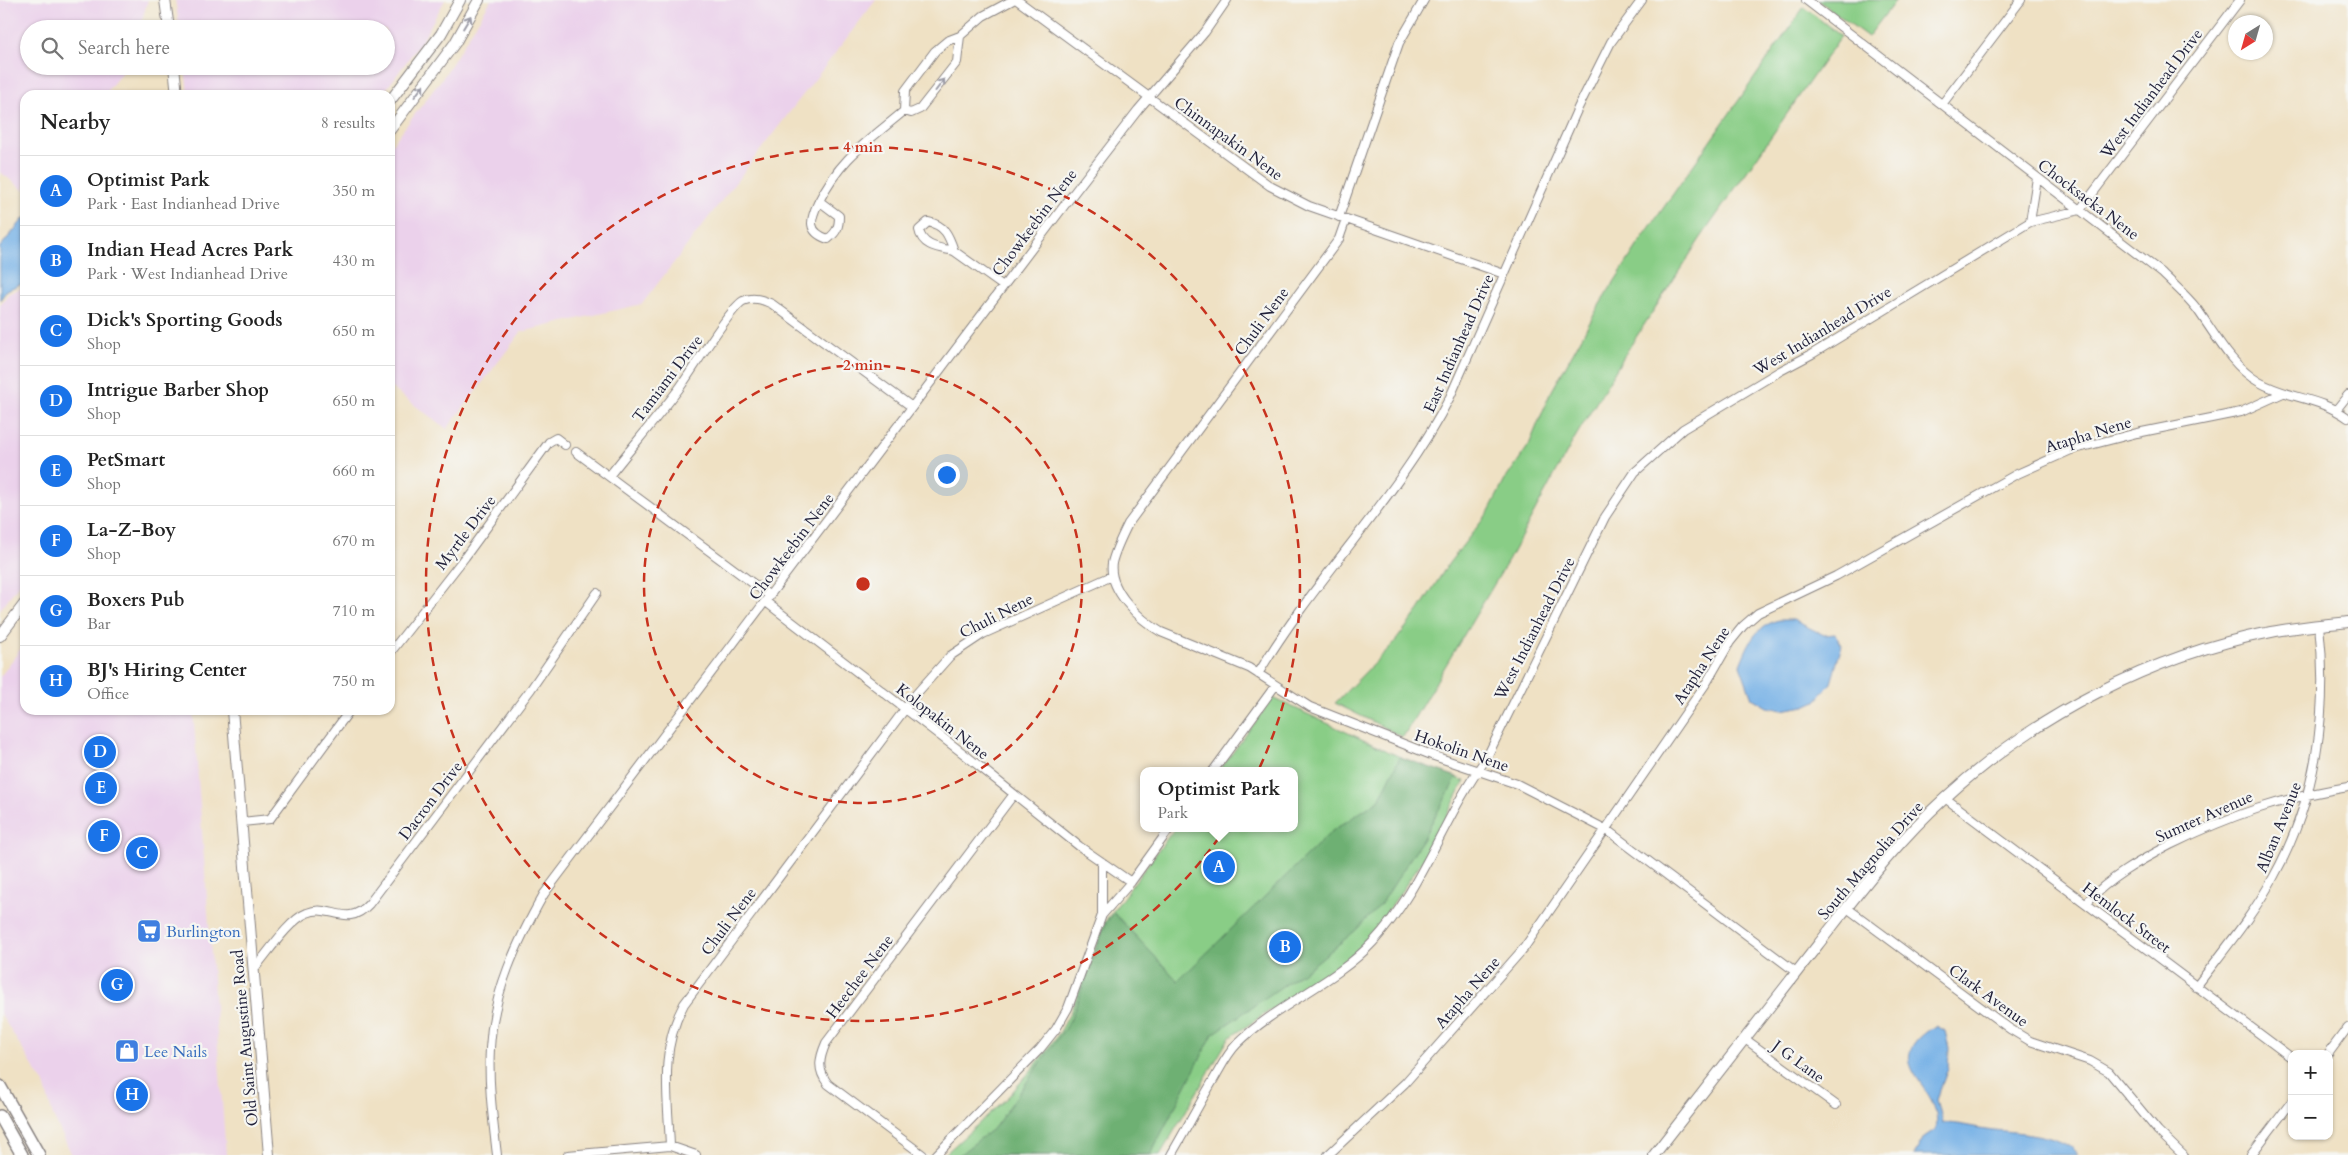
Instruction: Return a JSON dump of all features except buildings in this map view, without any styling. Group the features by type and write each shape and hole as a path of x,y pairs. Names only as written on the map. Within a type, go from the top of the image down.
{"main road":[{"path":"165,0 168,20"},
{"path":"395,94 441,34 460,0"},
{"path":"395,120 455,43 479,0"},
{"path":"175,75 176,90"},
{"path":"0,636 20,610"},
{"name":"South Magnolia Drive","path":"1654,1155 1846,908 1900,843 1945,798 1977,770 2044,723 2088,698 2170,662 2238,639 2348,622"},
{"name":"Old Saint Augustine Road","path":"232,715 269,1155"},
{"path":"0,1086 39,1155"},
{"path":"0,1116 22,1155"}],"street":[{"path":"819,202 839,216 839,225 835,234 828,239 819,236 812,227 811,221 819,202 839,167 904,111 905,91 935,50 947,41 960,36 983,16 1013,0"},
{"name":"Chinnapakin Nene","path":"1017,0 1270,186 1309,206 1504,274"},
{"name":"Chowkeebin Nene","path":"497,1155 490,1084 491,1034 496,1006 507,968 516,946 544,894 1003,286 1149,98 1205,32 1227,0"},
{"name":"Chuli Nene","path":"670,1146 668,1051 676,1019 699,982 934,672 964,645 983,634 1112,576 1112,564 1128,524 1339,239 1342,218 1399,43 1424,0"},
{"name":"East Indianhead Drive","path":"1258,674 1281,635 1403,474 1437,423 1582,100 1611,42 1642,0"},
{"name":"Chocksacka Nene","path":"1806,0 1943,103 2037,178 2130,247 2180,290 2238,366 2258,382 2283,393 2317,402 2336,410 2348,418"},
{"path":"1943,103 2021,0"},
{"name":"West Indianhead Drive","path":"1172,1155 1204,1095 1235,1046 1274,1014 1358,956 1374,941 1401,904 1427,864 1459,800 1486,759 1496,735 1605,518 1635,472 1651,456 1683,430 2030,222 2080,210 2240,0"},
{"path":"904,111 911,114 920,109 957,62 960,36"},
{"path":"2030,222 2037,178"},
{"path":"954,251 948,233 937,223 928,222 922,225 919,230 920,238 926,243 954,251 1003,286"},
{"name":"Tamiami Drive","path":"609,476 677,391 729,317 741,302 749,299 760,299 772,304 912,407"},
{"name":"Atapha Nene","path":"1328,1155 1405,1084 1524,948 1707,682 1730,642 1743,626 1758,613 1836,576 2015,475 2071,450 2241,412 2283,393"},
{"path":"2336,410 2348,395"},
{"name":"Myrtle Drive","path":"395,647 465,557 549,442 556,438 565,445"},
{"name":"Kolopakin Nene","path":"576,452 768,599 905,710 1102,862 1131,882"},
{"name":"Hokolin Nene","path":"1112,576 1126,602 1137,616 1148,625 1258,674 1310,707 1434,756 1517,784 1607,830 1796,972"},
{"name":"Dacron Drive","path":"254,969 298,917 318,910 350,916 364,910 530,689 597,593"},
{"name":"Alban Avenue","path":"2196,987 2249,917 2273,878 2309,793 2320,729 2323,662 2319,625"},
{"path":"1216,767 1275,686"},
{"path":"242,822 270,819 346,715"},
{"name":"Sumter Avenue","path":"2086,903 2115,877 2152,854 2207,827 2259,806 2309,793 2348,787"},
{"name":"Heechee Nene","path":"923,1155 864,1110 838,1094 822,1077 820,1056 826,1044 1014,794"},
{"name":"Hemlock Street","path":"1945,798 2288,1055"},
{"path":"1102,915 1131,882 1167,832"},
{"path":"936,1155 1034,1056 1056,1029 1068,1008 1102,915 1102,862"},
{"name":"Clark Avenue","path":"1846,908 2010,1029 2030,1041 2090,1061 2109,1072 2158,1131 2183,1155"},
{"path":"2331,1050 2348,1027"},
{"name":"J G Lane","path":"1745,1039 1836,1105"},
{"path":"2251,1155 2288,1106"},
{"path":"568,1155 670,1146 696,1155"}],"shaded area":[{"path":"0,0 148,0 142,20 20,20 20,75 120,75 108,90 20,90 20,187 0,172"},
{"path":"175,0 445,0 421,42 386,90 187,90 186,75 395,75 395,20 178,20"},
{"path":"491,0 876,0 642,304 521,332 447,429 395,391 395,140 444,76"},
{"path":"20,288 20,583 0,610 0,305 8,294"},
{"path":"20,650 20,715 193,715 226,1155 72,1155 53,1116 44,1084 0,1013 0,677"}],"green space":[{"path":"1818,0 1896,0 1868,37"},
{"path":"1804,7 1841,36 1700,239 1629,348 1573,441 1508,561 1403,737 1335,703 1394,643 1419,610 1449,563 1488,513 1505,480 1529,445 1549,396 1600,304 1643,237"},
{"path":"1273,698 1398,756 1465,781 1427,854 1374,931 1351,956 1229,1038 1160,1155 944,1155 1007,1098 1034,1067 1060,1032 1070,1013 1104,923 1172,832 1298,832 1298,767 1222,767"},
{"path":"1400,757 1457,777 1422,840 1382,903 1355,931 1313,965 1213,1034 1150,1155 959,1155 995,1127 1070,1021 1106,923 1114,913 1178,981 1332,831 1379,800"}],"water":[{"path":"20,223 20,284 7,290 0,300 0,247"},
{"path":"1778,620 1793,620 1824,635 1835,634 1842,645 1831,683 1816,701 1805,706 1782,710 1767,707 1752,698 1740,665 1753,637 1763,627"},
{"path":"1935,1026 1945,1031 1949,1048 1948,1068 1937,1099 1943,1123 2049,1138 2071,1147 2078,1155 1914,1155 1924,1137 1936,1129 1936,1113 1910,1064 1910,1052 1918,1040"}],"place":[{"name":"Intrigue Barber Shop","path":"100,752"},
{"name":"PetSmart","path":"101,788"},
{"name":"La-Z-Boy","path":"104,836"},
{"name":"Dick's Sporting Goods","path":"142,853"},
{"name":"Optimist Park","path":"1219,867"},
{"name":"Burlington","path":"149,931"},
{"name":"Indian Head Acres Park","path":"1285,947"},
{"name":"Boxers Pub","path":"117,985"},
{"name":"Lee Nails","path":"127,1051"},
{"name":"BJ's Hiring Center","path":"132,1095"}]}
